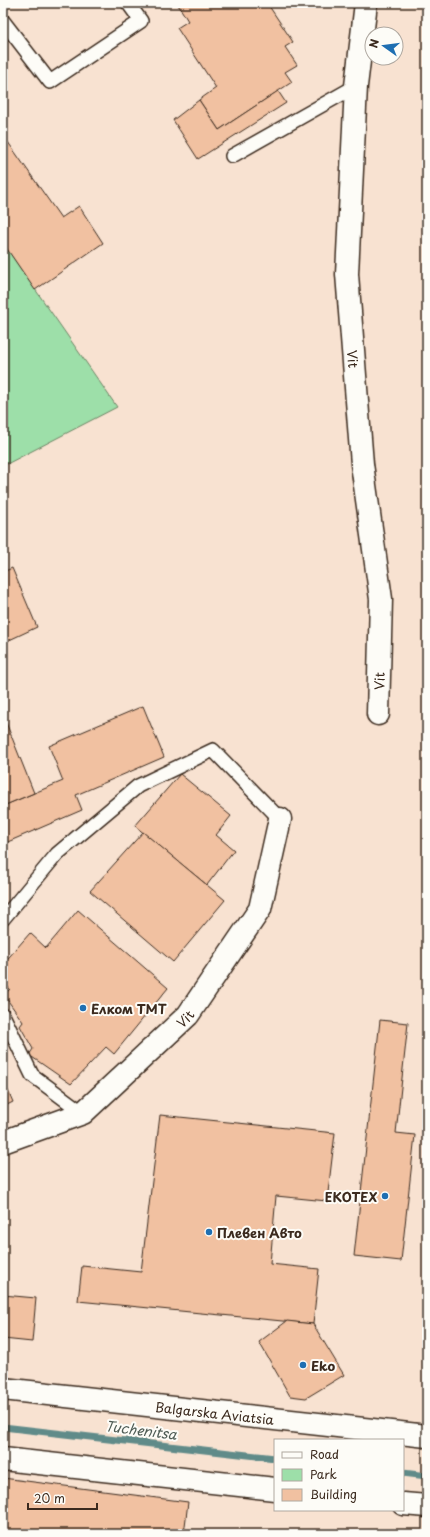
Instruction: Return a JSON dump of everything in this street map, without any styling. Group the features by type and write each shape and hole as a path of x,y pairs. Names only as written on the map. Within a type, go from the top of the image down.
{"street":[{"name":"Vit","path":"366,3 356,86 347,274 362,464 381,599 378,714"},
{"name":"Vit","path":"3,1142 83,1113 188,1015 260,909 280,819"},
{"name":"Balgarska Aviatsia","path":"3,1389 427,1436"},
{"path":"3,1459 274,1489"},
{"path":"404,1504 427,1506"}],"lane":[{"path":"3,21 50,82 141,21 128,3"},
{"path":"232,156 356,86"},
{"path":"3,919 57,854 138,786 213,750 280,819"},
{"path":"3,1015 32,1075 83,1113"}],"shaded area":[{"path":"3,3 427,3 427,1534 3,1534"}],"green space":[{"path":"3,243 117,407 3,466"}],"building":[{"path":"177,3 267,3 293,42 285,47 297,65 285,72 292,82 219,130 199,100 216,88 177,28 188,21"},
{"path":"278,91 286,103 198,159 173,120 199,100 219,130"},
{"path":"3,135 61,218 79,206 103,243 35,290 3,243"},
{"path":"12,568 37,627 3,643 3,572"},
{"path":"143,706 164,757 76,795 82,810 3,844 3,806 63,781 49,746"},
{"path":"3,715 34,793 3,806"},
{"path":"180,774 231,816 216,835 234,850 207,885 135,826"},
{"path":"143,832 225,900 173,962 90,891"},
{"name":"Елком ТМТ","path":"78,910 168,988 114,1054 106,1047 71,1084 29,1055 33,1049 20,1026 23,1022 4,995 10,989 3,982 3,964 30,933 46,948"},
{"name":"EKOTEX","path":"380,1020 408,1023 396,1133 415,1135 401,1261 354,1256"},
{"path":"3,1079 13,1102 3,1107"},
{"name":"Плевен Авто","path":"160,1115 335,1133 327,1201 276,1196 270,1264 319,1269 313,1324 78,1301 82,1266 141,1272"},
{"path":"3,1295 36,1298 32,1342 3,1339"},
{"path":"287,1321 313,1324 344,1375 306,1398 290,1396 259,1342"},
{"path":"3,1478 188,1502 184,1534 3,1534"}],"waterway":[{"name":"Tuchenitsa","path":"3,1427 274,1458"},
{"name":"Tuchenitsa","path":"404,1473 427,1476"}],"place":[{"name":"Елком ТМТ","path":"83,1008"},
{"name":"EKOTEX","path":"385,1196"},
{"name":"Плевен Авто","path":"209,1232"},
{"name":"Eko","path":"303,1365"}]}
